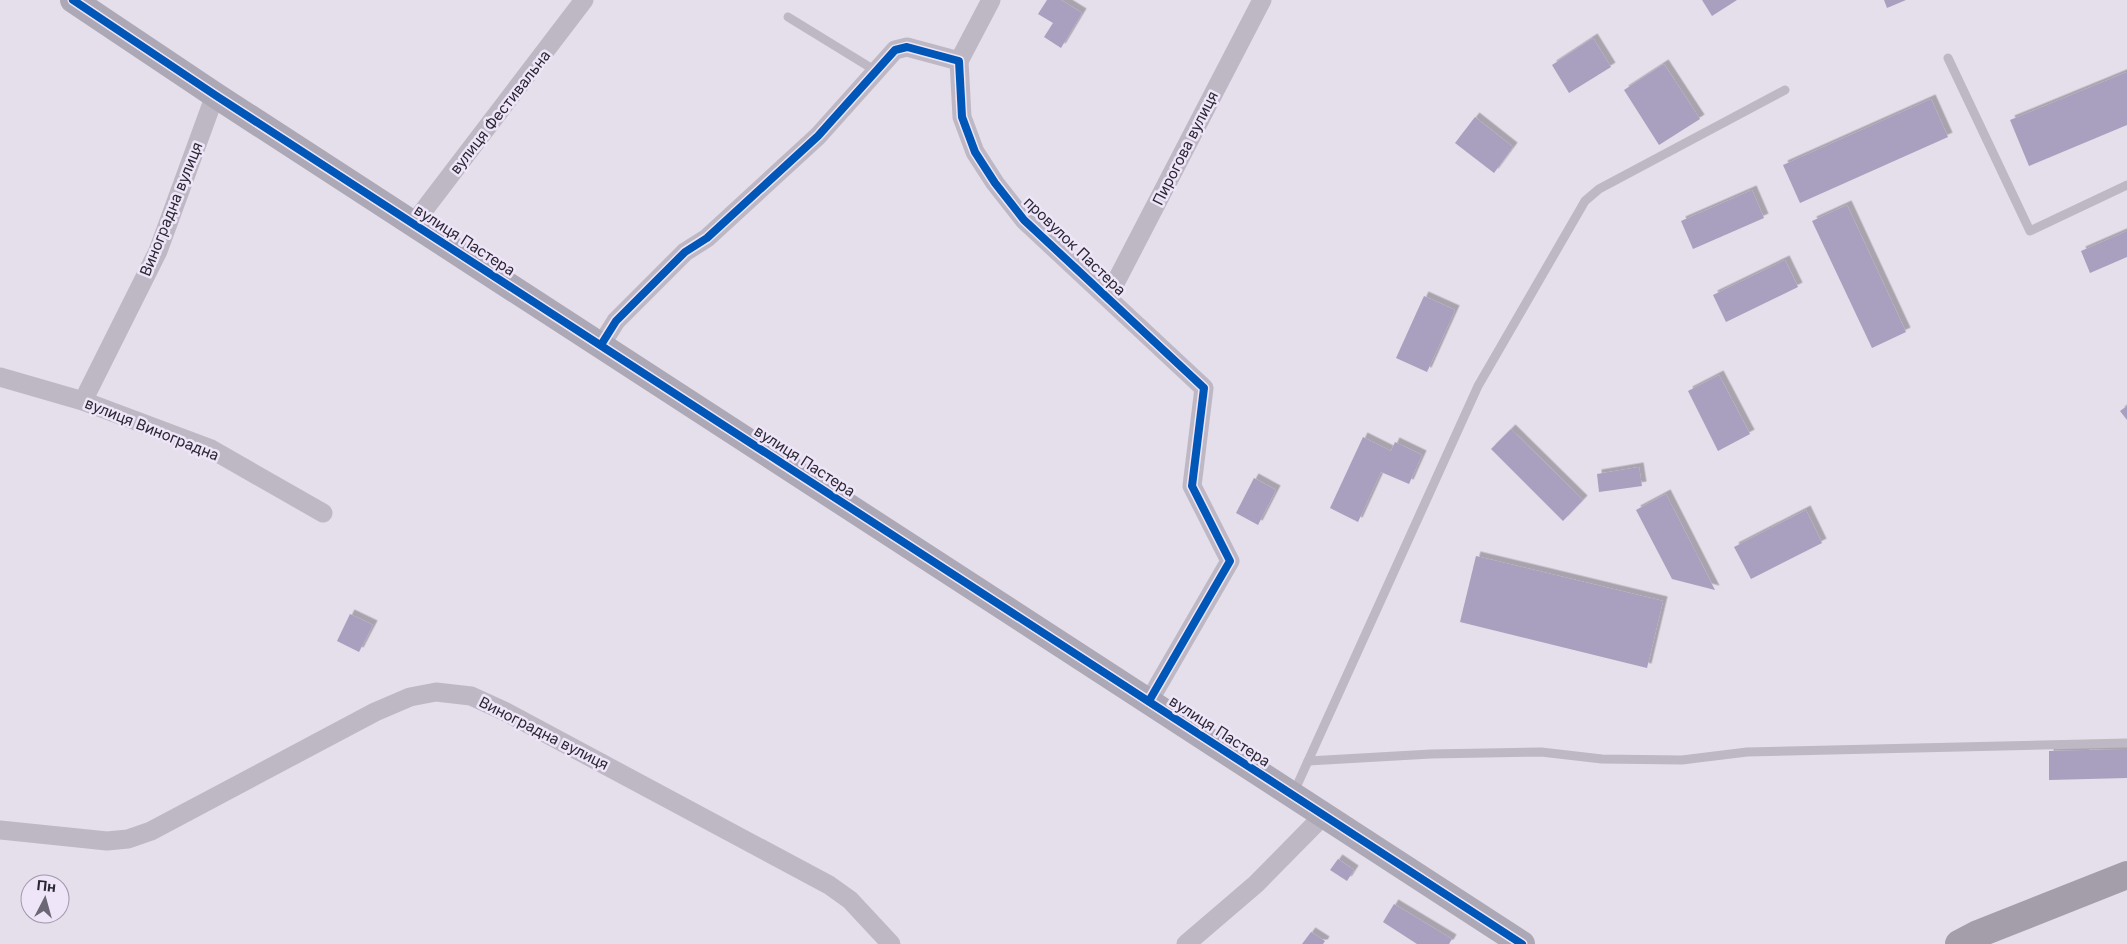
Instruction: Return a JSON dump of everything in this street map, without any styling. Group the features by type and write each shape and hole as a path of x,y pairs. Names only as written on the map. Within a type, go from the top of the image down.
{"highway":[{"path":"1959,944 1978,934 2127,875"}],"street":[{"name":"вулиця Фестивальна","path":"414,223 584,0"},
{"path":"601,345 616,321 685,252 707,238 818,136 895,50 907,48 959,61 992,0"},
{"name":"Пирогова вулиця","path":"1108,297 1262,0"},
{"name":"вулиця Пастера","path":"81,2 215,95 1522,944"},
{"name":"провулок Пастера","path":"959,61 962,117 975,152 1024,220 1204,388 1192,486 1230,561 1149,701"},
{"name":"Виноградна вулиця","path":"83,401 158,251 215,95"},
{"name":"вулиця Виноградна","path":"0,377 83,401 210,449 323,513"},
{"name":"Виноградна вулиця","path":"0,830 107,841 128,839 151,832 375,712 410,697 436,692 471,696 504,711 792,863 850,900 891,944"},
{"path":"1186,944 1256,884 1324,815"}],"lane":[{"path":"788,18 876,70"},
{"path":"1948,58 2030,231 2127,185"},
{"path":"1293,795 1478,386 1584,201 1599,189 1785,90"},
{"path":"1308,761 1431,754 1541,752 1602,758 1682,760 1747,752 2127,743"}],"building":[{"path":"1047,0 1061,0 1082,13 1061,48 1044,37 1053,23 1038,14"},
{"path":"1702,0 1737,0 1712,16"},
{"path":"1884,0 1906,0 1887,8"},
{"path":"1593,38 1611,67 1569,93 1552,65"},
{"path":"1664,64 1700,119 1659,145 1624,90"},
{"path":"2127,72 2127,125 2029,166 2010,120"},
{"path":"1931,99 1948,137 1800,203 1783,165"},
{"path":"1475,117 1513,147 1494,173 1455,143"},
{"path":"1752,190 1764,218 1693,249 1681,221"},
{"path":"1847,205 1906,332 1872,348 1812,221"},
{"path":"2127,231 2127,257 2090,273 2081,251"},
{"path":"1785,260 1798,287 1726,322 1713,295"},
{"path":"1424,296 1455,310 1427,372 1396,358"},
{"path":"1719,375 1750,434 1718,451 1688,391"},
{"path":"2127,406 2127,420 2120,411"},
{"path":"1511,429 1583,500 1563,521 1491,449"},
{"path":"1363,437 1391,451 1395,442 1422,455 1409,484 1381,472 1358,522 1330,508"},
{"path":"1639,467 1642,486 1599,492 1597,474"},
{"path":"1254,478 1276,490 1258,525 1236,513"},
{"path":"1666,494 1715,590 1672,579 1636,510"},
{"path":"1806,510 1822,543 1751,579 1734,547"},
{"path":"1476,556 1663,601 1647,668 1460,622"},
{"path":"350,614 373,625 359,652 337,641"},
{"path":"2127,749 2127,778 2049,780 2049,751"},
{"path":"1338,859 1354,870 1347,881 1330,870"},
{"path":"1394,904 1452,939 1449,944 1417,944 1383,922"},
{"path":"1311,932 1325,941 1323,944 1302,944"}],"cycle path":[{"path":"73,0 215,95 1522,944"},
{"path":"601,345 616,321 685,252 707,238 818,136 895,50 907,47 959,61 962,117 975,152 995,183 1024,220 1204,388 1192,486 1230,561 1149,701"}]}
